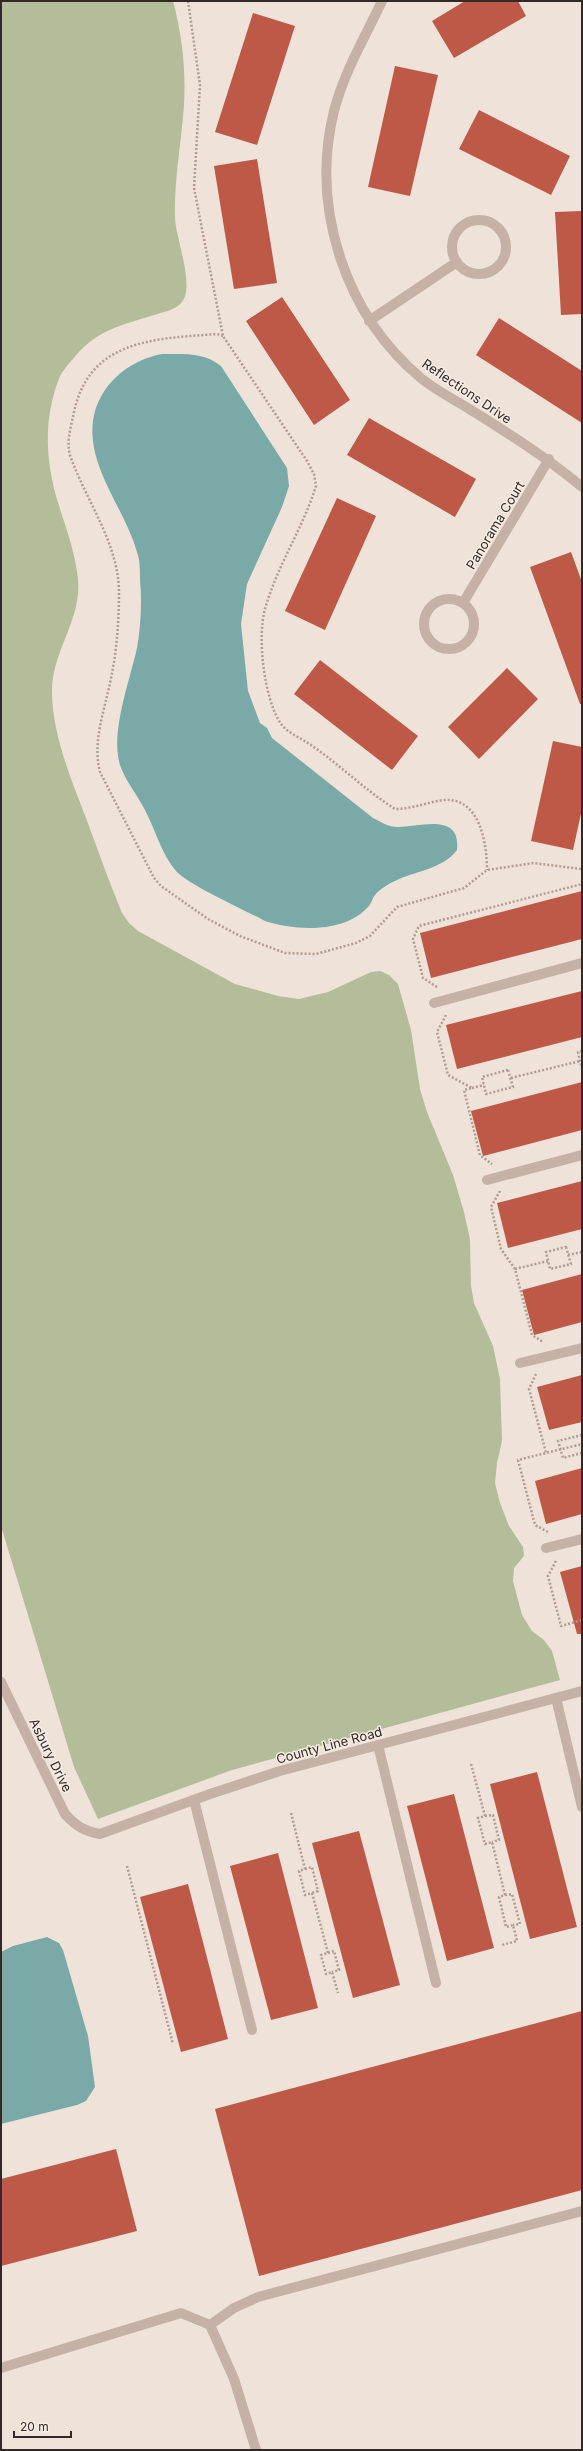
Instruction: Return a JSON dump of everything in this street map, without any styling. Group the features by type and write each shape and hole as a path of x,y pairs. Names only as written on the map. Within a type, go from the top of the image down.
{"street":[{"name":"Reflections Drive","path":"382,1 344,80 334,111 327,165 327,194 340,257 351,288 369,321 394,351 424,380 549,459 582,487"},
{"path":"484,220 492,223 504,236 506,249 502,262 496,268 480,274 471,273 457,262 453,254 453,241 459,229 466,223 484,220"},
{"path":"369,321 457,262"},
{"name":"Panorama Court","path":"462,604 549,459"},
{"path":"446,600 462,604 468,609 474,624 469,639 457,648 441,648 434,645 428,638 424,626 426,614 431,607 446,600"},
{"path":"434,1003 582,963"},
{"path":"487,1180 582,1155"},
{"path":"520,1363 582,1348"},
{"path":"546,1548 582,1539"},
{"name":"Asbury Drive","path":"1,1682 65,1814 74,1825 87,1831"},
{"name":"County Line Road","path":"87,1831 100,1834 113,1831 194,1800 280,1771 582,1691"},
{"path":"556,1698 582,1807"},
{"path":"378,1745 436,1983"},
{"path":"194,1800 252,2030"},
{"path":"210,2325 234,2308 258,2297 582,2211"},
{"path":"1,2368 181,2313 210,2325 234,2379 256,2450"}],"path":[{"path":"188,1 200,85 194,188 223,336 307,460 314,474 316,486 277,576 262,626 263,657 275,713 282,725 296,737 310,744 369,792 395,809 406,809 444,800 455,800 465,804 476,818 484,837 487,870"},
{"path":"223,336 217,334 148,342 124,348 110,354 89,376 75,404 69,436 70,456 110,546 119,588 115,651 97,740 97,757 104,779 154,878 161,886 208,919 240,936 285,953 316,954 356,943 370,936 396,907 464,888 487,870 534,863 582,869"},
{"path":"472,1088 448,1075 438,1032 448,1010 444,992 423,978 413,939 419,926 582,884"},
{"path":"582,1051 578,1052 582,1069"},
{"path":"511,1078 580,1061"},
{"path":"508,1070 511,1078 513,1087 486,1094 482,1077 508,1070"},
{"path":"484,1085 464,1090 480,1155 496,1167 503,1186 491,1207 501,1249 515,1269 532,1335 544,1342"},
{"path":"566,1247 571,1264 550,1269 548,1261 546,1252 566,1247"},
{"path":"568,1255 582,1252"},
{"path":"515,1269 548,1261"},
{"path":"537,1370 530,1389 546,1453"},
{"path":"582,1435 558,1441 562,1458 582,1453"},
{"path":"582,1444 518,1460 535,1525 554,1536 560,1553 548,1576 561,1626 582,1620"},
{"path":"471,1764 485,1816"},
{"path":"291,1813 305,1869"},
{"path":"492,1815 499,1840 485,1844 478,1818 485,1816 492,1815"},
{"path":"492,1842 505,1895"},
{"path":"127,1866 173,2044"},
{"path":"312,1867 318,1891 305,1895 299,1871 305,1869 312,1867"},
{"path":"312,1893 328,1953"},
{"path":"512,1894 520,1924 506,1927 499,1897 505,1895 512,1894"},
{"path":"502,1945 517,1941 513,1925"},
{"path":"334,1951 339,1970 326,1974 321,1955 328,1953 334,1951"},
{"path":"332,1972 338,1993"}],"green space":[{"path":"1,1 173,1 182,44 185,88 176,180 175,218 186,274 187,285 185,295 182,302 173,309 119,326 99,335 90,342 81,350 61,374 51,406 48,451 52,481 72,547 78,579 76,608 53,676 52,691 55,724 63,756 122,913 129,923 138,931 235,984 278,996 299,999 328,992 371,972 380,971 389,975 398,984 411,1030 420,1089 427,1112 453,1175 464,1212 470,1239 471,1286 474,1303 493,1346 500,1379 502,1441 497,1463 495,1483 500,1503 509,1526 523,1547 524,1556 514,1568 513,1581 522,1615 532,1631 544,1640 552,1651 560,1680 232,1770 98,1819 74,1767 1,1526"}],"water":[{"path":"162,354 186,354 201,356 214,361 221,366 287,468 289,486 282,507 247,584 241,624 248,691 260,723 267,728 272,738 373,818 394,827 427,824 446,826 453,830 457,838 457,850 451,856 437,866 387,885 375,895 367,908 346,922 319,928 290,927 277,924 265,921 193,884 176,871 171,865 145,810 120,765 117,738 122,706 137,648 141,605 140,566 138,555 131,536 101,471 93,438 93,421 101,396 117,376 138,362"},
{"path":"47,1937 59,1943 63,1950 88,2036 95,2087 86,2101 77,2105 1,2124 1,1952 13,1946"}],"building":[{"path":"465,1 518,1 526,16 454,58 432,21"},
{"path":"253,13 295,26 257,145 215,132"},
{"path":"395,66 438,75 410,196 368,187"},
{"path":"479,110 570,156 551,195 459,149"},
{"path":"257,159 277,283 234,289 214,166"},
{"path":"582,211 582,314 561,315 555,212"},
{"path":"282,297 350,400 314,425 246,321"},
{"path":"499,318 582,371 582,423 476,355"},
{"path":"369,418 476,479 455,517 347,455"},
{"path":"337,498 376,516 325,630 285,611"},
{"path":"571,552 582,582 582,704 580,704 530,567"},
{"path":"320,660 418,736 392,770 294,694"},
{"path":"507,668 538,699 479,759 448,727"},
{"path":"553,741 582,747 582,809 573,850 531,841"},
{"path":"582,891 582,939 431,978 420,933"},
{"path":"582,991 582,1037 457,1069 446,1025"},
{"path":"582,1082 582,1130 483,1156 471,1111"},
{"path":"582,1181 582,1229 508,1248 497,1203"},
{"path":"582,1274 582,1322 534,1335 522,1290"},
{"path":"582,1375 582,1422 549,1430 537,1387"},
{"path":"582,1468 582,1514 546,1524 535,1481"},
{"path":"582,1566 582,1634 577,1634 560,1572"},
{"path":"537,1772 577,1927 530,1939 490,1784"},
{"path":"454,1794 494,1948 447,1961 407,1806"},
{"path":"359,1831 400,1985 353,1998 312,1843"},
{"path":"278,1853 318,2008 271,2020 230,1866"},
{"path":"188,1884 228,2039 181,2052 140,1897"},
{"path":"582,2011 582,2190 259,2276 215,2109"},
{"path":"116,2149 137,2231 1,2266 1,2179"}]}
